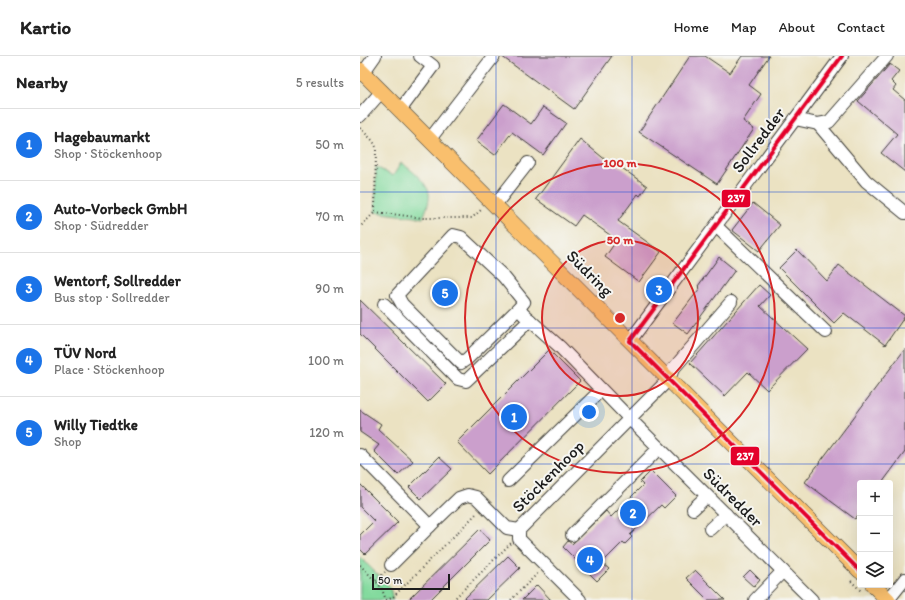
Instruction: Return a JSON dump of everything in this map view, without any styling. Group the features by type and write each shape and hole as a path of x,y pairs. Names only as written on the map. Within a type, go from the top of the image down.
{"main road":[{"name":"Südring","path":"362,72 857,569"},
{"path":"876,588 888,600"}],"street":[{"path":"362,72 375,56"},
{"path":"400,110 433,66 420,56"},
{"path":"430,139 494,56"},
{"name":"Sollredder","path":"630,341 842,56"},
{"path":"794,119 818,124 829,122 887,56"},
{"path":"360,116 382,91"},
{"path":"818,124 866,180 905,213"},
{"path":"493,202 528,163"},
{"path":"716,226 826,332"},
{"path":"453,234 461,237 503,276 524,302 519,308 467,359 461,362 402,304 397,295 453,234"},
{"name":"Stöckenhoop","path":"580,600 519,535 669,380 673,369 731,302"},
{"path":"384,304 458,379 466,381 530,320"},
{"name":"Südredder","path":"519,308 560,347 601,390 812,600"},
{"path":"508,481 601,390"},
{"path":"572,535 659,448"},
{"path":"360,455 430,526"},
{"path":"392,565 459,498 468,495 476,497 507,528 519,535"},
{"path":"693,509 707,496"},
{"path":"710,529 726,514"},
{"path":"755,600 783,571"},
{"path":"888,600 905,579"}],"path":[{"path":"360,128 373,141 376,147 375,212 360,226"},
{"path":"375,212 423,218 472,218 493,202"},
{"path":"360,565 381,587 386,600 392,598 484,505"},
{"path":"453,600 519,535"},
{"path":"511,600 546,565"}],"green space":[{"path":"401,163 418,176 428,189 428,206 423,218 375,212 376,167 393,176"},
{"path":"360,557 390,587 393,600 360,600"}],"building":[{"path":"501,56 612,56 574,109"},
{"path":"690,56 705,56 730,73 742,56 769,56 749,85 761,94 743,121 754,129 717,184 639,132"},
{"path":"890,64 899,71 891,81 896,86 893,90 905,100 905,172 881,153 897,134 858,101"},
{"path":"504,104 531,124 543,107 566,123 543,155 512,132 495,155 476,141"},
{"path":"580,139 613,166 615,163 647,186 640,196 638,194 618,221 661,252 639,282 605,257 617,240 582,215 574,226 536,199"},
{"path":"753,203 780,225 759,251 732,230"},
{"path":"797,250 827,281 839,265 905,316 885,345 844,313 834,323 779,268"},
{"path":"719,257 735,270 688,334 673,323 700,288 698,286"},
{"path":"759,285 770,295 760,306 807,349 767,390 748,372 725,396 690,363"},
{"path":"360,300 446,384 428,402 360,334"},
{"path":"905,349 905,452 884,480 857,480 857,516 855,519 805,482"},
{"path":"549,350 580,381 488,474 457,442"},
{"path":"360,410 381,424 378,429 413,461 398,475 374,451 379,445 360,432"},
{"path":"439,457 452,469 421,499 409,487"},
{"path":"651,471 676,496 664,508 661,505 630,535 632,537 625,544 623,542 602,563 609,569 597,581 563,547 568,541 572,544 606,511 611,517 643,485 640,482"},
{"path":"360,484 398,522 365,554 360,549 360,535 374,521 360,507"},
{"path":"480,529 490,540 430,600 408,600"},
{"path":"508,556 520,568 487,600 463,600"},
{"path":"695,570 725,600 708,600 686,578"},
{"path":"750,570 760,580 754,587 743,577"},
{"path":"537,585 551,600 522,600"}],"transit line":[{"name":"237","path":"630,341 842,56"},
{"name":"237","path":"630,341 857,568"}],"place":[{"name":"Wentorf, Sollredder","path":"659,290"},
{"name":"Willy Tiedtke","path":"445,293"},
{"name":"Hagebaumarkt","path":"514,417"},
{"name":"Auto-Vorbeck GmbH","path":"633,513"},
{"name":"TÜV Nord","path":"590,560"}]}
